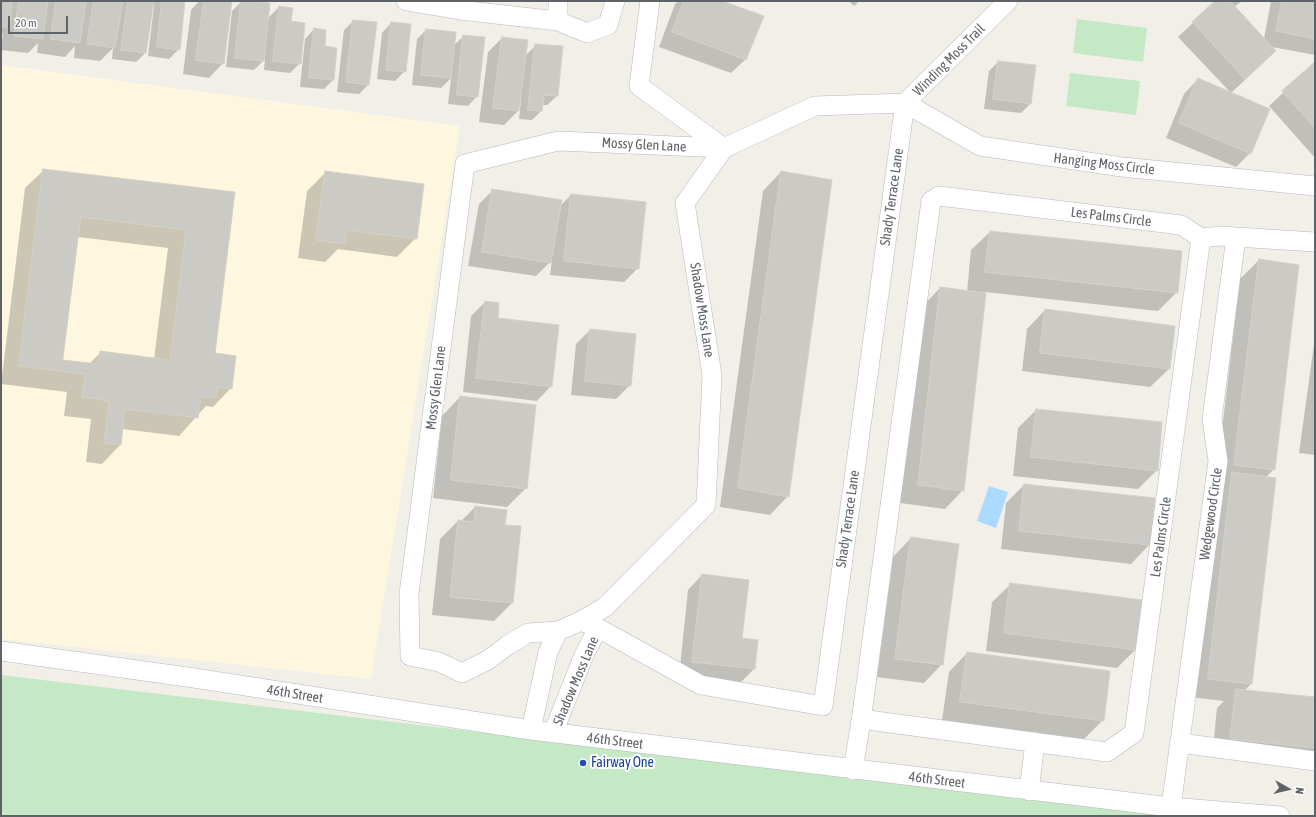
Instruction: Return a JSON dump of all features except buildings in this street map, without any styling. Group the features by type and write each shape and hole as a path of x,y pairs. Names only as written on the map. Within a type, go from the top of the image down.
{"street":[{"path":"406,1 460,10 558,21 587,33 608,25 615,1"},
{"path":"558,1 558,21"},
{"path":"650,1 639,86 724,148"},
{"name":"Winding Moss Trail","path":"724,148 815,106 905,103 1008,1"},
{"name":"Hanging Moss Circle","path":"905,103 980,146 1122,167 1315,186"},
{"name":"Shady Terrace Lane","path":"603,631 701,685 823,706 905,103"},
{"name":"Mossy Glen Lane","path":"581,621 558,631 528,633 508,645 488,660 462,673 439,662 410,656 409,594 465,164 558,141 724,148"},
{"name":"Shadow Moss Lane","path":"581,621 605,607 706,505 712,375 685,203 724,148"},
{"name":"Les Palms Circle","path":"853,770 862,714 931,201 939,196 1181,225 1201,238 1134,733 1107,752 868,720 862,714"},
{"path":"1201,238 1220,236 1315,242"},
{"name":"Wedgewood Circle","path":"1171,807 1218,462 1212,419 1236,237"},
{"path":"581,621 603,631"},
{"name":"Shadow Moss Lane","path":"531,730 548,652 558,631"},
{"name":"Shadow Moss Lane","path":"553,733 584,655 603,631"},
{"name":"46th Street","path":"1,651 194,678 553,733 1029,791 1171,807 1280,816"},
{"path":"1029,791 1035,742"},
{"path":"1180,743 1315,761"}],"shaded area":[{"path":"1,65 460,126 371,679 1,639"}],"green space":[{"path":"1077,19 1147,28 1143,62 1073,53"},
{"path":"1070,73 1140,81 1136,115 1066,106"},
{"path":"1,675 1179,816 1,816"}],"water":[{"path":"989,486 1008,492 996,528 977,521"}],"place":[{"name":"Fairway One","path":"583,763"}]}
